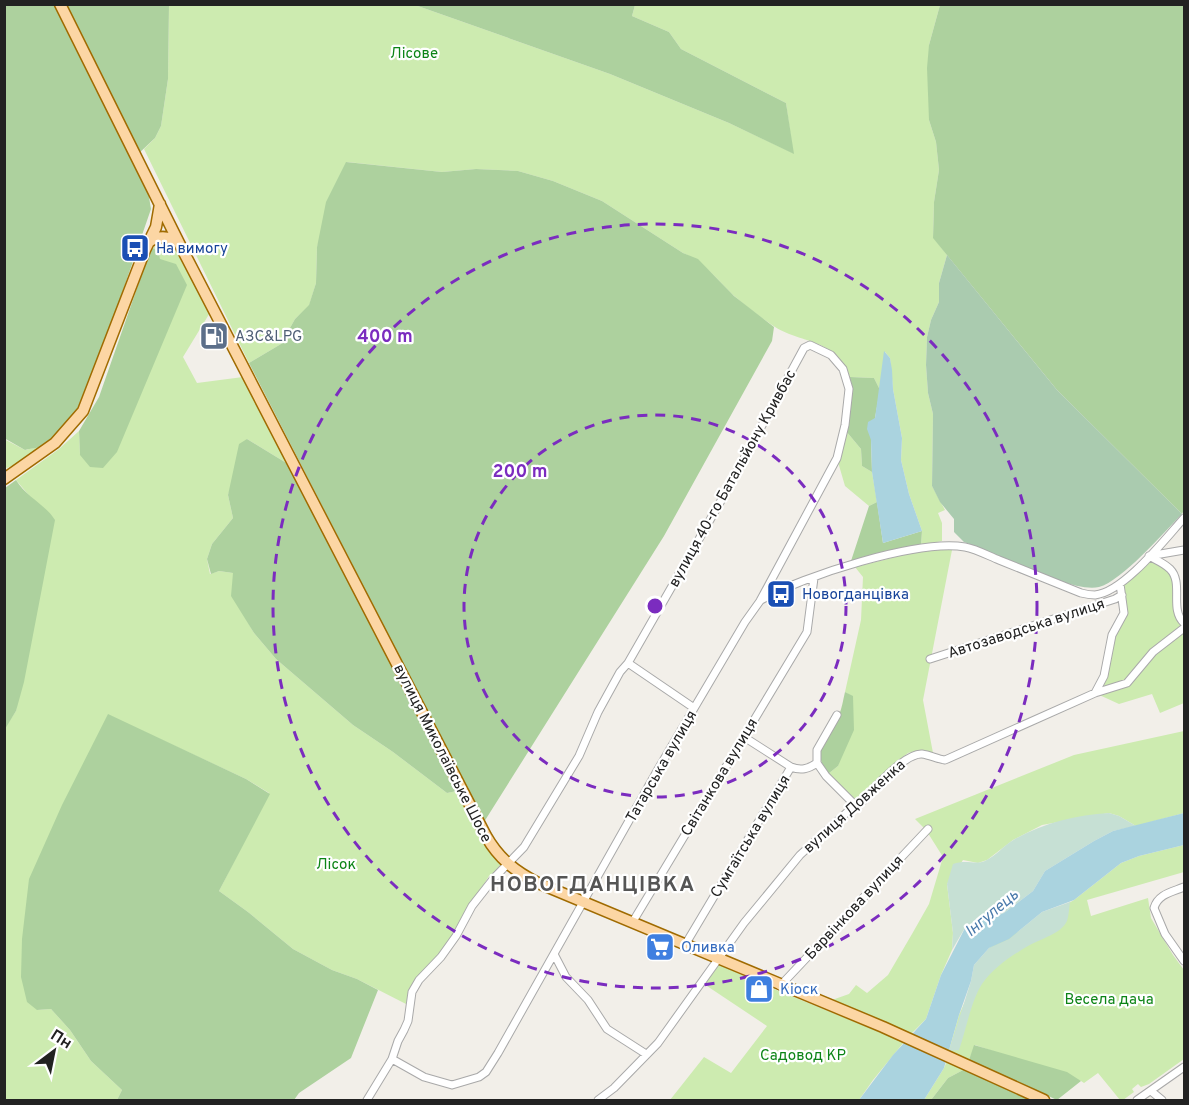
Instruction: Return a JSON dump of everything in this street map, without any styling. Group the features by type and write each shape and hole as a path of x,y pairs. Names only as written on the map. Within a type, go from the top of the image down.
{"main road":[{"name":"вулиця Миколаївське Шосе","path":"60,4 160,204 486,836 507,864 538,884 883,1027 968,1064 1044,1101"},
{"path":"4,479 55,443 84,411 157,223 160,204"},
{"path":"149,242 165,237 180,243"}],"street":[{"name":"вулиця 40-го Батальйону Кривбас","path":"367,1101 392,1059 408,1021 412,992 419,980 441,957 456,936 472,906 494,878 524,847 555,797 579,756 598,712 620,672 628,663 722,499 804,348 810,345 817,347 837,360"},
{"name":"Татарська вулиця","path":"392,1059 424,1077 452,1085 479,1077 486,1072 694,708 760,600 837,458 849,401 847,378 837,360"},
{"path":"760,600 780,589 855,564 920,548 940,546 966,547 1081,593 1095,595 1120,584 1185,518"},
{"path":"1149,556 1185,550"},
{"path":"1149,556 1172,571 1179,616 1185,623"},
{"name":"Світанкова вулиця","path":"632,923 807,632 814,578"},
{"path":"1095,693 1104,676 1112,635 1124,614 1120,584"},
{"name":"Автозаводська вулиця","path":"930,659 1066,616 1122,595"},
{"name":"вулиця Довженка","path":"598,1101 614,1088 669,1030 744,923 800,855 855,805 861,804 878,783 909,757 922,754 934,759 945,760 1095,693 1127,682 1153,652 1185,628"},
{"path":"628,663 694,708"},
{"path":"837,715 817,750 817,763 826,776 855,805"},
{"path":"744,737 791,767"},
{"name":"Сумгаїтська вулиця","path":"685,945 791,767 799,770 817,763"},
{"name":"Барвінкова вулиця","path":"780,986 928,829"},
{"path":"1185,888 1165,894 1155,903 1155,915 1160,925 1185,961"},
{"path":"554,954 566,977 588,1000 607,1029 646,1054"},
{"path":"1137,1101 1185,1067"},
{"path":"1151,1090 1162,1101"}],"green space":[{"path":"4,5 55,5 148,191 151,209 90,386 72,417 55,438 43,446 25,450 4,438"},
{"path":"60,5 169,5 168,79 161,126 155,138 136,156"},
{"name":"Лісове","path":"169,5 415,5 610,74 729,123 793,153 786,103 681,49 669,32 632,16 635,5 940,5 929,45 929,120 936,142 939,170 934,202 933,237 947,255 939,283 939,302 927,337 926,365 928,393 933,414 932,486 945,510 938,513 942,523 942,541 921,545 922,531 909,494 901,460 902,438 890,358 885,352 880,390 874,378 850,377 835,354 826,348 772,325 737,298 697,261 602,201 553,181 518,171 476,169 442,172 347,162 317,247 316,283 309,306 295,319 281,344 249,363 144,149 155,138 161,126 168,79"},
{"path":"415,5 635,5 632,16 669,32 681,49 786,103 794,154 729,123 610,74"},
{"path":"940,5 1184,5 1184,510 1182,514 1057,390 933,238 934,202 939,170 936,142 929,120 927,68 929,45"},
{"path":"346,162 442,172 476,169 518,171 553,181 602,201 683,253 698,259 734,296 774,327 772,341 664,536 484,822 249,363 281,344 295,319 309,305 316,283 317,247 326,202"},
{"name":"Лісок","path":"158,244 168,245 181,255 211,311 183,357 197,383 243,377 288,464 247,439 228,495 233,518 212,544 207,559 210,574 219,571 233,573 246,619 254,633 276,659 353,725 447,793 457,791 482,840 503,866 489,876 439,956 410,990 406,1004 357,979 332,970 293,949 219,891 269,793 246,779 108,715 37,1010 51,1009 70,1030 91,1061 122,1090 117,1100 5,1100 4,729 16,711 39,505 16,480 59,449 79,431 80,455 160,259 159,252 153,248"},
{"path":"153,248 159,252 160,259 176,264 187,285 117,452 103,468 90,467 80,455 79,431 99,397"},
{"path":"947,255 1057,390 1182,514 1131,566 1108,583 1099,587 1087,587 1052,578 964,542 954,532 954,519 940,502 932,486 933,414 928,393 926,365 927,337 939,302 939,283"},
{"path":"850,377 874,378 880,390 871,440 872,472 862,466 861,449 846,431 851,402"},
{"path":"846,431 861,449 862,466 872,472 877,502 869,506 845,486 838,462"},
{"path":"4,439 25,450 47,445 29,458 7,468 5,467"},
{"path":"247,439 288,464 457,791 447,793 353,725 276,659 254,633 231,596 233,573 219,571 211,574 207,559 212,544 233,518 228,495 239,444"},
{"path":"16,480 55,520 24,682 16,711 5,729 5,488"},
{"path":"877,502 883,543 922,531 921,545 851,561 869,506"},
{"path":"952,550 923,700 933,753 917,751 908,753 863,798 854,802 828,774 838,766 853,697 845,692 861,620 863,577 855,567 920,551"},
{"path":"1149,556 1171,571 1177,607 1184,623 1184,703 1160,713 1152,694 1119,704 1095,693 1100,687 1112,635 1124,613 1120,584"},
{"path":"845,692 853,696 854,730 838,766 828,774 820,757 820,750 839,715"},
{"path":"108,714 246,779 270,794 219,891 293,949 332,970 378,990 351,1058 299,1093 294,1100 117,1100 122,1090 91,1061 70,1030 51,1009 37,1010 27,1002 21,977 22,939 29,879 62,805"},
{"path":"1184,731 1184,813 1136,826 1109,813 1042,825 1013,840 987,860 978,863 963,860 947,884 953,933 952,950 926,1019 911,1034 832,1000 849,994 856,985 867,993 888,975 929,904 943,857 926,830 915,819 1074,755"},
{"path":"1109,813 1136,826 1113,831 1045,871 1033,891 1004,913 966,926 952,950 953,933 947,884 953,864 985,861 1015,839 1049,824"},
{"name":"Весела дача","path":"1184,845 1184,872 1087,900 1091,916 1148,898 1151,918 1184,970 1184,1059 1149,1084 1141,1087 1138,1084 1132,1089 1134,1092 1120,1100 1098,1073 1084,1083 975,1045 969,1060 949,1051 959,1015 989,948 1074,900 1121,863"},
{"path":"1070,902 1064,926 1015,954 986,978 975,999 959,1050 949,1051 974,965 989,948 1009,939 1042,912"},
{"name":"Садовод КР","path":"718,964 753,980 750,991 763,997 774,989 904,1042 859,1100 670,1100 704,1057 731,1073 767,1026 704,984"},
{"path":"974,1045 1067,1072 1081,1081 1057,1100 969,1060"},
{"path":"947,1061 965,1069 948,1078 931,1100 924,1100 944,1068"},
{"path":"965,1069 1044,1100 931,1100 948,1078"}],"water":[{"path":"884,351 890,358 892,370 902,438 901,460 909,494 922,531 883,543 872,472 871,440 867,429 868,422 875,418"},
{"path":"1184,813 1184,845 1121,863 1074,900 1042,912 1009,939 989,948 974,965 944,1068 924,1100 859,1100 893,1055 926,1019 941,975 966,926 1004,913 1033,891 1045,871 1113,831"}],"place":[{"name":"На вимогу","path":"135,248"},
{"name":"АЗС&LPG","path":"214,336"},
{"name":"Новогданцівка","path":"781,594"},
{"name":"Оливка","path":"660,947"},
{"name":"Кіоск","path":"759,989"}],"district":[{"name":"НОВОГДАНЦІВКА","path":"593,884"}],"water label":[{"name":"Інгулець","path":"991,912"}]}
